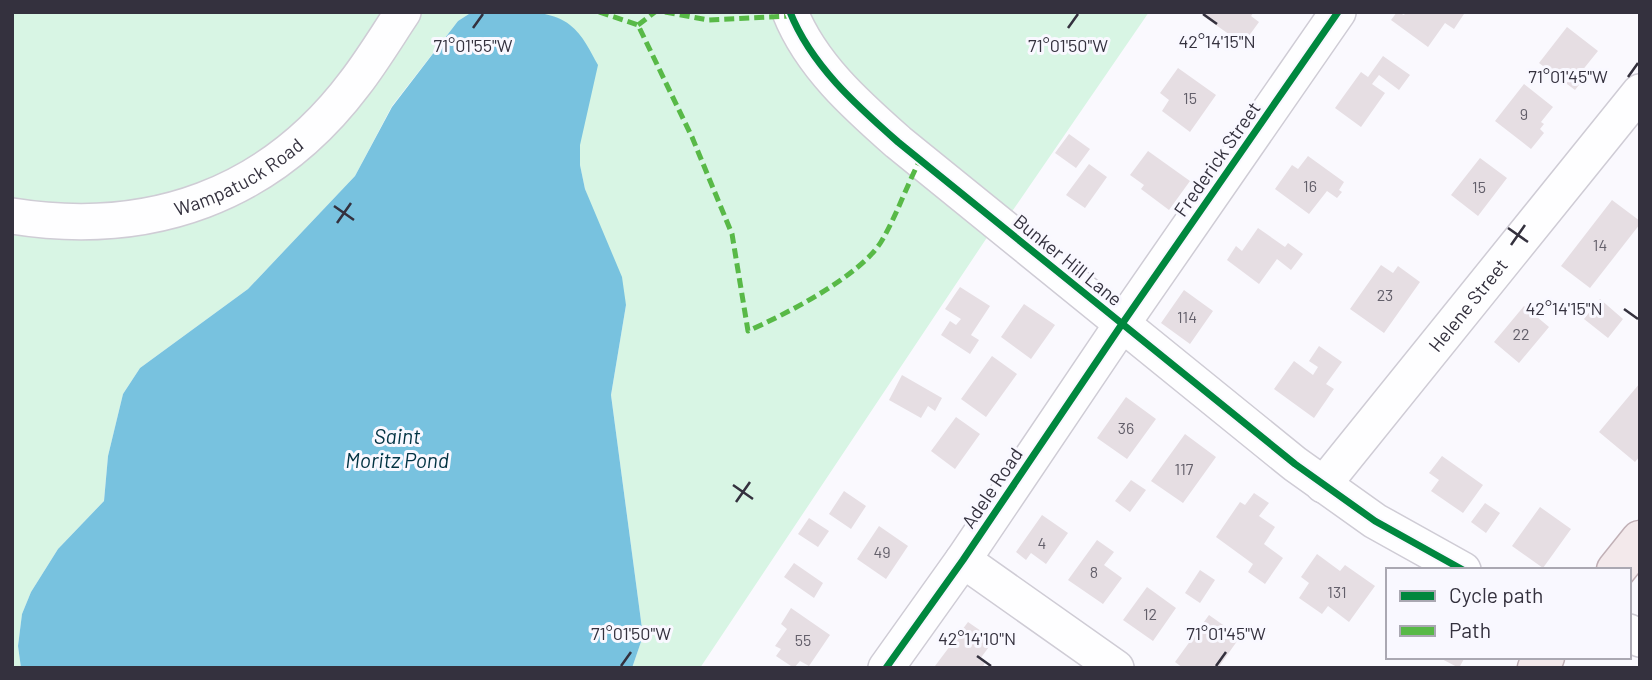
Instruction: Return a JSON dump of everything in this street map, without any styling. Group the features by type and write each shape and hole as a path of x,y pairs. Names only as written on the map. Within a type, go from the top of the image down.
{"main road":[{"path":"1618,568 1640,540"}],"street":[{"name":"Wampatuck Road","path":"12,216 72,223 115,221 173,210 207,200 236,186 265,170 314,129 355,84 403,12"},
{"name":"Bunker Hill Lane","path":"790,12 819,63 877,124 1323,485 1375,521 1459,568"},
{"name":"Frederick Street","path":"1122,324 1338,12"},
{"name":"Helene Street","path":"1323,485 1640,92"},
{"name":"Adele Road","path":"886,668 963,560 1122,324"},
{"path":"963,560 1116,668"}],"green space":[{"path":"12,12 472,12 458,21 392,106 355,176 248,289 140,368 123,394 108,456 104,501 58,549 31,592 22,614 18,646 21,668 12,668"},
{"path":"539,12 1149,12 1013,210 986,239 700,668 632,668 643,636 611,395 626,305 585,189 580,165 580,145"}],"water":[{"name":"Saint Moritz Pond","path":"523,11 560,19 579,34 598,65 580,145 580,165 585,189 622,277 626,305 611,395 643,636 632,668 21,668 18,646 22,614 31,592 58,549 104,501 108,456 123,394 140,368 248,289 355,176 392,107 458,21 472,12"}],"building":[{"path":"1206,12 1254,12 1251,16 1259,22 1243,44 1203,16"},
{"path":"1397,12 1404,15 1406,12 1464,14 1454,29 1445,23 1428,47 1391,20"},
{"path":"1567,27 1598,51 1581,72 1586,76 1575,90 1539,63"},
{"path":"1383,56 1410,75 1399,90 1379,75 1372,84 1385,93 1361,127 1335,108 1361,72 1368,77"},
{"path":"1178,68 1216,95 1190,132 1162,111 1169,100 1160,93"},
{"path":"1524,84 1553,107 1541,122 1544,124 1540,129 1544,133 1531,149 1495,121"},
{"path":"1069,134 1090,149 1076,168 1055,153"},
{"path":"1148,151 1190,181 1169,210 1141,189 1144,185 1130,175"},
{"path":"1308,156 1344,182 1339,190 1342,192 1337,198 1327,191 1309,214 1275,189 1292,165 1298,169"},
{"path":"1480,158 1507,178 1478,216 1451,195"},
{"path":"1089,164 1107,177 1085,208 1066,195"},
{"path":"1612,200 1640,221 1640,224 1590,288 1561,266"},
{"path":"1258,228 1285,247 1288,243 1303,254 1291,270 1277,259 1259,284 1227,260 1236,246 1242,251"},
{"path":"1381,265 1393,273 1398,266 1420,282 1384,333 1350,309"},
{"path":"960,287 990,306 971,335 979,340 970,354 941,335 950,321 956,325 961,319 945,309"},
{"path":"1184,290 1213,311 1190,344 1161,323"},
{"path":"1600,299 1623,319 1608,338 1584,319"},
{"path":"1024,304 1055,325 1031,359 1001,337"},
{"path":"1524,306 1549,327 1519,363 1494,342"},
{"path":"1319,346 1342,362 1326,384 1334,389 1314,418 1274,389 1294,361 1313,375 1318,367 1309,361"},
{"path":"992,356 1017,374 986,417 961,399"},
{"path":"902,375 942,398 935,411 928,406 921,418 889,400"},
{"path":"1640,383 1640,456 1635,462 1599,432"},
{"path":"1126,397 1156,419 1127,459 1097,438"},
{"path":"956,417 980,434 955,469 931,451"},
{"path":"1185,434 1216,457 1183,503 1151,481"},
{"path":"1442,456 1483,485 1463,513 1431,491 1439,480 1429,473"},
{"path":"1131,480 1146,490 1130,512 1115,501"},
{"path":"844,491 866,506 851,529 829,514"},
{"path":"1254,493 1269,503 1259,516 1275,527 1264,544 1283,558 1265,584 1248,572 1253,564 1216,537 1240,502 1245,505"},
{"path":"1485,503 1500,513 1486,533 1471,522"},
{"path":"1540,507 1571,529 1543,568 1512,546"},
{"path":"1042,515 1068,533 1046,564 1031,553 1026,560 1016,552"},
{"path":"809,518 829,531 818,547 798,534"},
{"path":"879,526 908,546 886,579 857,559"},
{"path":"1097,540 1114,552 1104,565 1122,578 1103,604 1068,580"},
{"path":"1317,554 1340,571 1345,565 1375,586 1349,622 1328,606 1322,614 1299,598 1309,583 1301,577"},
{"path":"794,563 823,583 814,598 784,577"},
{"path":"1200,570 1215,580 1200,603 1185,593"},
{"path":"1147,587 1176,608 1153,641 1123,620"},
{"path":"791,608 830,635 809,666 800,661 794,668 776,656 781,649 775,646 787,629 781,624"},
{"path":"1209,615 1240,637 1218,668 1183,668 1175,662"},
{"path":"968,622 994,640 980,659 985,663 982,668 935,666"},
{"path":"1442,659 1464,659 1459,668"}],"marked path":[{"path":"599,12 638,25 692,137 732,234 748,331 820,293 871,255 886,233 920,160"},
{"path":"638,25 655,12"},
{"path":"665,12 708,20 791,16"}],"cycle path":[{"path":"790,12 822,67 851,99 898,142 1295,464 1375,521 1459,568"},
{"path":"886,668 963,560 1338,12"}]}
